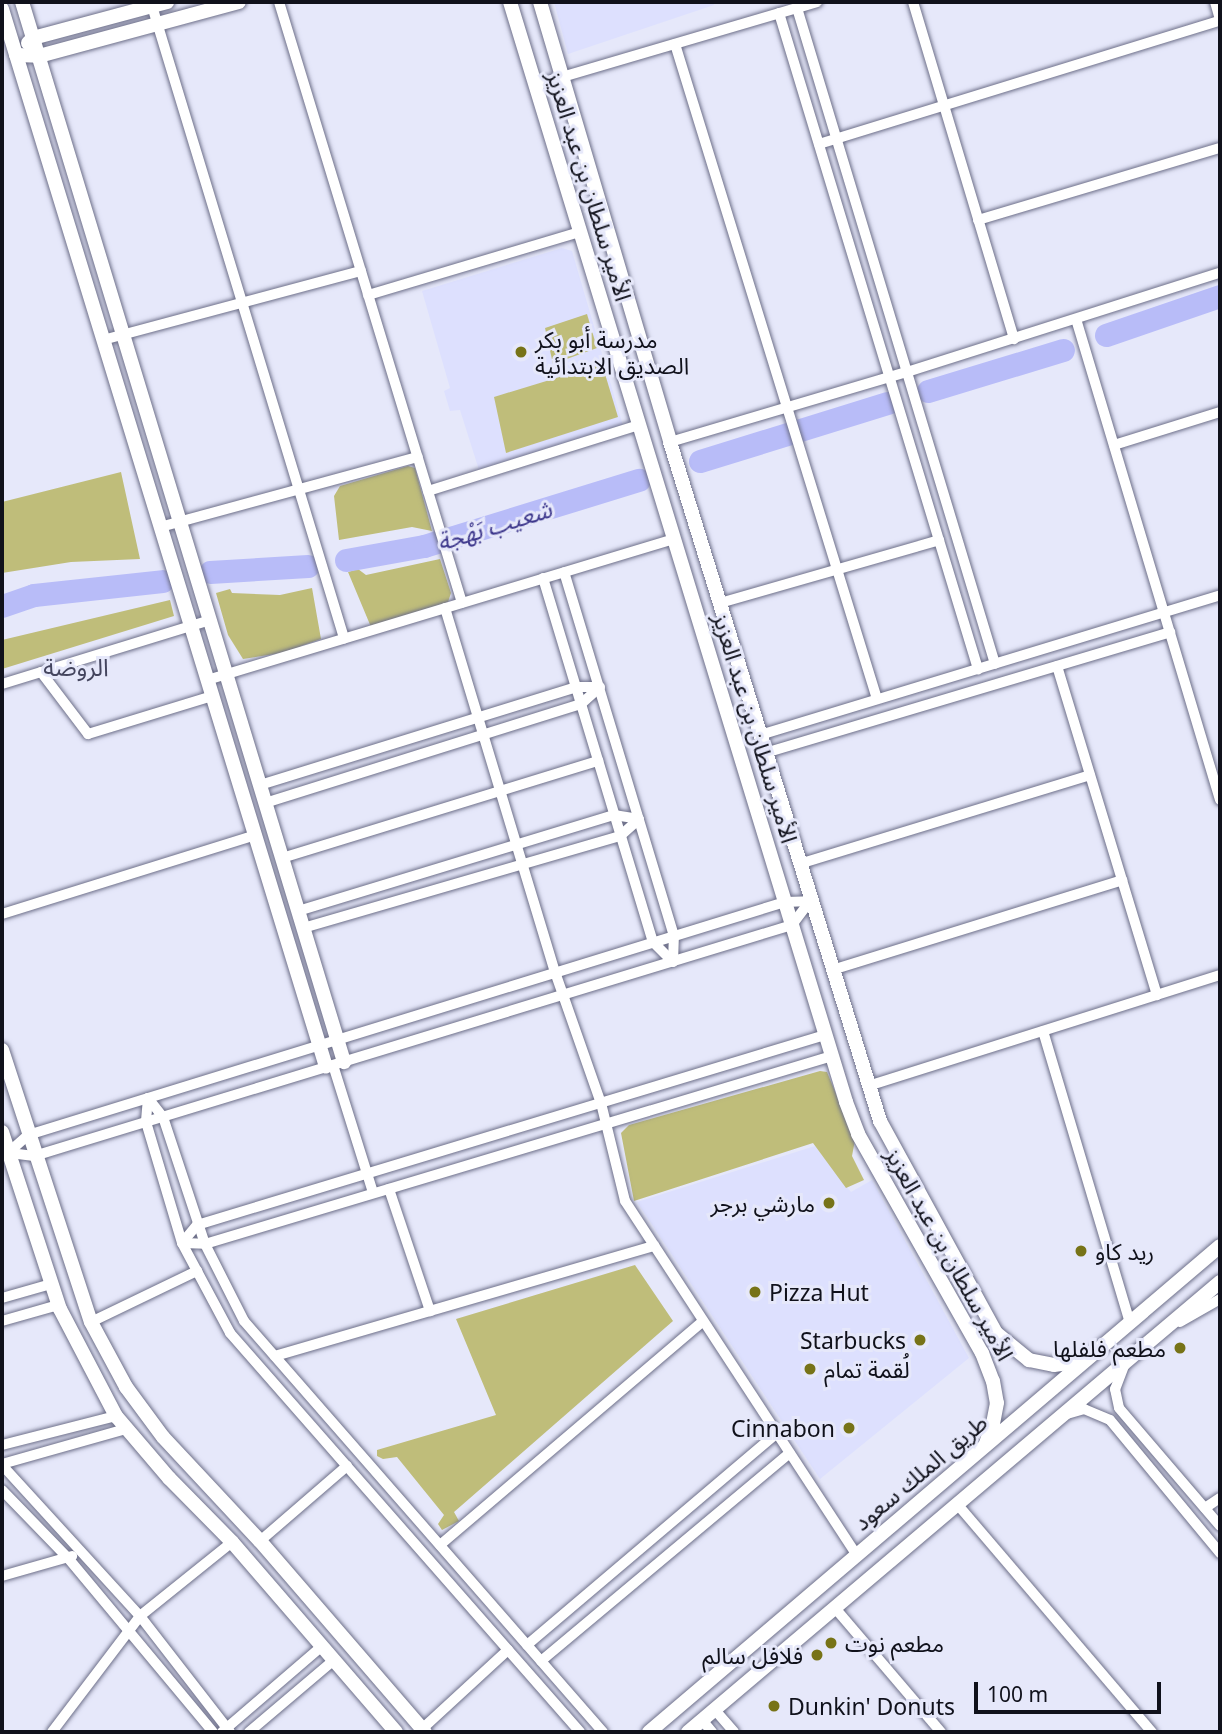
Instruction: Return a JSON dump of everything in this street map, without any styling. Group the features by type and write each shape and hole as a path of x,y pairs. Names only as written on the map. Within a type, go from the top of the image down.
{"street":[{"path":"22,2 337,1040 334,1065"},
{"path":"16,55 33,38 167,2"},
{"path":"16,55 39,56 239,2"},
{"path":"279,2 462,603"},
{"name":"الأمير سلطان بن عبد العزيز","path":"510,2 825,1035 858,1135 982,1353 993,1381 997,1403 985,1446"},
{"name":"الأمير سلطان بن عبد العزيز","path":"540,2 670,442 880,1121 996,1333 1028,1360 1054,1365 1084,1361"},
{"path":"535,85 817,2"},
{"path":"913,2 1014,338"},
{"path":"819,144 1220,20 1215,2"},
{"path":"152,6 344,638"},
{"path":"797,8 995,664"},
{"path":"2,9 319,1045 334,1065 373,1193"},
{"path":"779,13 978,669"},
{"path":"676,44 877,699"},
{"path":"978,220 1220,148"},
{"path":"368,295 580,232"},
{"path":"103,341 361,271"},
{"path":"670,442 907,372 1220,273"},
{"path":"1076,319 1220,800"},
{"path":"1114,445 1220,412"},
{"path":"428,491 639,425"},
{"path":"160,527 418,457"},
{"path":"207,680 674,539"},
{"path":"720,603 939,540"},
{"path":"564,572 674,936 673,961"},
{"path":"543,578 653,942 673,961"},
{"path":"760,735 1220,595"},
{"path":"445,608 555,972 601,1103 625,1201 857,1555"},
{"path":"2,684 210,620"},
{"path":"765,753 1170,632"},
{"path":"1057,666 1157,995"},
{"path":"41,672 88,734 212,696"},
{"path":"260,785 576,687 600,687"},
{"path":"265,803 581,704 600,687"},
{"path":"282,858 598,761"},
{"path":"799,863 1090,775"},
{"path":"298,911 614,815 639,819"},
{"path":"303,928 620,836 639,819"},
{"path":"2,914 255,835"},
{"path":"832,970 1122,880"},
{"path":"8,1153 28,1135 785,902 810,901"},
{"path":"8,1153 34,1156 792,925 810,901"},
{"path":"868,1086 1220,977"},
{"path":"1042,1031 1130,1323"},
{"path":"182,1243 197,1225 825,1035"},
{"path":"2,1050 34,1156 91,1322 126,1387 163,1437 260,1541 424,1731 508,1650"},
{"path":"182,1243 205,1244 832,1056"},
{"path":"148,1098 163,1117 197,1225 244,1321 603,1732"},
{"path":"148,1098 146,1122 182,1243 230,1333 580,1732"},
{"path":"2,1132 58,1305 116,1416 126,1430 232,1542 396,1732"},
{"path":"389,1189 430,1311"},
{"path":"275,1356 654,1246"},
{"name":"طريق الملك سعود","path":"649,1732 1220,1246"},
{"path":"91,1322 197,1271"},
{"path":"688,1732 1220,1282"},
{"path":"2,1298 51,1284"},
{"path":"1161,1333 1220,1300"},
{"path":"2,1321 58,1305"},
{"path":"440,1545 703,1321"},
{"path":"1126,1362 1116,1380 1119,1408 1220,1526"},
{"path":"1064,1415 1084,1409 1110,1420 1220,1553"},
{"path":"2,1445 116,1416"},
{"path":"126,1430 2,1464 141,1616 227,1731 321,1646"},
{"path":"527,1645 777,1433"},
{"path":"541,1661 790,1453"},
{"path":"260,1541 347,1466"},
{"path":"2,1490 68,1558 213,1732"},
{"path":"1205,1508 1220,1498"},
{"path":"958,1505 1152,1732"},
{"path":"52,1732 141,1616 232,1542"},
{"path":"2,1576 85,1552"},
{"path":"835,1608 941,1732"},
{"path":"250,1732 334,1660"},
{"path":"715,1710 734,1732"},
{"path":"702,1720 712,1732"}],"shaded area":[{"path":"554,2 713,2 714,5 568,54"},
{"name":"مدرسة أبو بكر الصديق الابتدائية","path":"562,248 572,251 623,426 479,470 460,410 450,411 444,391 450,388 422,291"},
{"path":"587,314 597,348 553,364 545,328"},
{"path":"602,364 618,417 506,453 494,397"},
{"path":"408,466 415,468 432,531 412,527 339,540 334,496 340,486"},
{"path":"121,472 140,559 71,562 2,573 2,502"},
{"path":"440,559 451,593 448,602 371,627 348,572 358,569 366,575"},
{"path":"312,588 321,639 301,646 300,650 243,659 228,635 216,593 230,589 232,593 280,595"},
{"path":"170,600 174,616 2,669 2,640"},
{"path":"820,1071 827,1072 855,1140 852,1156 864,1180 846,1188 813,1143 634,1201 621,1133 629,1125"},
{"path":"815,1146 851,1192 872,1180 969,1358 820,1479 637,1202"},
{"path":"635,1265 673,1321 454,1512 459,1521 442,1530 438,1524 444,1515 397,1457 383,1459 377,1456 377,1450 496,1415 456,1319"}],"waterway":[{"name":"شعيب بَهْجة","path":"1106,335 1220,296"},
{"name":"شعيب بَهْجة","path":"928,391 1063,350"},
{"name":"شعيب بَهْجة","path":"700,461 887,403"},
{"name":"شعيب بَهْجة","path":"346,560 424,546 639,480"},
{"name":"شعيب بَهْجة","path":"210,572 308,566"},
{"name":"شعيب بَهْجة","path":"2,606 34,595 162,581"}],"place":[{"name":"مدرسة أبو بكر الصديق الابتدائية","path":"521,352"},
{"name":"مارشي برجر","path":"829,1203"},
{"name":"ريد كاو","path":"1081,1251"},
{"name":"Pizza Hut","path":"755,1292"},
{"name":"Starbucks","path":"920,1340"},
{"name":"مطعم فلفلها","path":"1180,1348"},
{"name":"لُقمة تمام","path":"810,1369"},
{"name":"Cinnabon","path":"849,1428"},
{"name":"مطعم نوت","path":"831,1643"},
{"name":"فلافل سالم","path":"817,1655"},
{"name":"Dunkin' Donuts","path":"774,1706"}],"district":[{"name":"الروضة","path":"76,667"}]}
